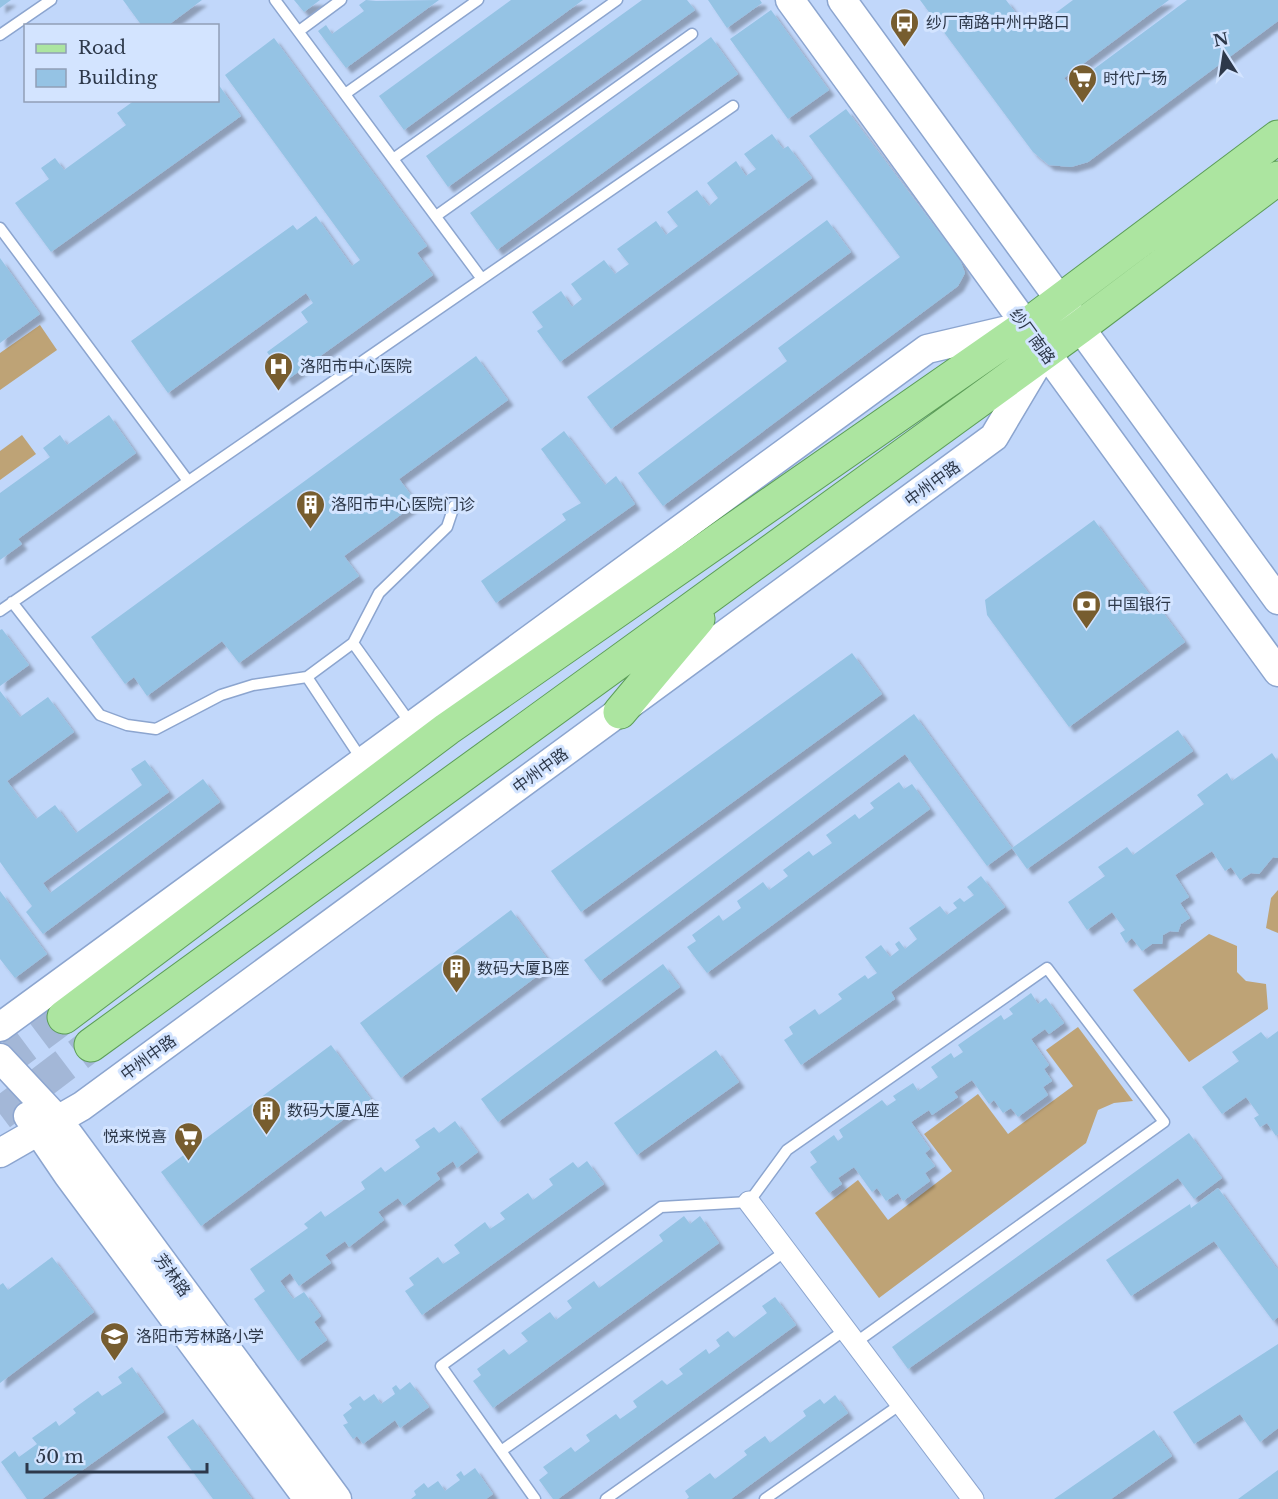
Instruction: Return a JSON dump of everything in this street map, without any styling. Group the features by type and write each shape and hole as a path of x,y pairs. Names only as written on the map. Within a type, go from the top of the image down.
{"main road":[{"name":"纱厂南路","path":"789,0 1278,672"},
{"path":"842,0 1278,600"},
{"name":"中州中路","path":"0,1153 91,1099 994,437 1035,339 1060,300 1278,137"},
{"name":"中州中路","path":"0,1027 927,349 1035,339 1080,327 1278,178"},
{"name":"中州中路","path":"92,1045 733,578 1035,339"},
{"name":"中州中路","path":"64,1017 447,729 1035,339"},
{"path":"620,712 733,578"},
{"name":"芳林路","path":"0,1058 308,1499"},
{"name":"芳林路","path":"0,1068 48,1126 338,1499"}],"street":[{"path":"748,1202 973,1499"}],"lane":[{"path":"0,35 51,0"},
{"path":"275,0 482,279"},
{"path":"299,31 341,0"},
{"path":"345,94 478,0"},
{"path":"393,159 618,0"},
{"path":"436,216 692,34"},
{"path":"0,611 733,106"},
{"path":"0,228 188,481"},
{"path":"0,248 10,241"},
{"path":"12,602 100,715 127,725 156,729 221,695 253,686 307,677 353,643 380,593 447,527 454,506"},
{"path":"353,643 411,725"},
{"path":"307,677 363,760"},
{"path":"535,1499 441,1366 661,1207 748,1202 788,1150 1047,968 1164,1122 606,1499"},
{"path":"501,1451 786,1251"},
{"path":"765,1499 901,1404"}],"shaded area":[{"path":"40,325 57,350 0,390 0,353"},
{"path":"22,435 36,454 0,480 0,451"},
{"path":"1278,890 1278,933 1266,928 1271,898"},
{"path":"1209,934 1237,946 1237,972 1246,981 1266,984 1268,1009 1189,1062 1133,990"},
{"path":"1078,1027 1133,1101 1114,1103 1098,1110 1086,1143 879,1298 815,1213 858,1180 888,1220 952,1171 924,1134 978,1094 1008,1134 1073,1086 1046,1050"}],"building":[{"path":"0,0 11,0 0,8"},
{"path":"123,0 202,0 170,24 141,24"},
{"path":"294,0 320,0 304,12"},
{"path":"366,0 439,0 346,68 318,31 326,25 332,34 364,11 359,5"},
{"path":"511,0 583,0 404,130 379,96"},
{"path":"642,0 687,0 695,10 448,187 426,156"},
{"path":"708,0 760,0 762,3 727,28"},
{"name":"时代广场","path":"920,0 1006,0 1030,32 1073,0 1169,0 1064,78 1071,86 1187,0 1278,0 1278,21 1088,162 1071,167 1049,165 1033,152"},
{"path":"771,10 829,90 788,119 730,39"},
{"path":"711,37 738,74 497,250 470,213"},
{"path":"274,38 427,246 417,253 433,275 287,380 267,352 308,322 301,312 313,303 306,293 168,393 131,341 293,225 297,230 316,216 352,266 360,260 225,75"},
{"path":"219,85 241,116 51,252 15,203 49,179 41,168 55,158 64,170 126,125 117,113 132,102 219,102"},
{"path":"846,109 960,260 965,273 958,286 663,506 638,473 787,361 778,348 900,257 809,136"},
{"path":"772,134 783,149 788,146 812,178 560,362 537,331 543,327 532,312 561,291 572,307 582,299 571,284 604,260 615,274 629,264 617,249 656,221 666,235 678,226 667,212 697,190 709,206 718,198 707,183 736,161 746,176 756,169 744,154"},
{"path":"827,220 851,252 611,429 587,397"},
{"path":"0,258 40,314 0,343"},
{"name":"洛阳市中心医院门诊","path":"476,356 508,400 399,479 417,503 344,556 359,576 239,663 222,641 147,696 134,677 125,684 91,637"},
{"path":"109,415 136,453 18,539 22,544 0,560 0,493 50,457 43,448 60,435 67,445"},
{"path":"564,431 605,485 616,476 635,504 496,603 481,581 566,520 562,514 581,503 541,449"},
{"name":"中国银行","path":"1094,520 1185,642 1069,727 987,615 985,600"},
{"path":"2,629 29,665 0,686 0,630"},
{"path":"852,653 882,694 581,912 551,871"},
{"path":"0,691 20,717 48,697 74,732 7,781 36,819 55,805 76,833 142,785 131,769 145,760 169,792 43,883 50,893 203,779 220,802 43,934 26,912 32,906 0,862"},
{"path":"914,714 1012,848 987,866 905,754 600,981 584,960"},
{"path":"1178,730 1193,751 1027,869 1012,848"},
{"path":"1272,753 1278,762 1278,858 1273,857 1259,874 1251,873 1240,880 1231,867 1225,871 1212,851 1175,875 1189,897 1180,903 1190,918 1181,924 1178,932 1170,931 1163,935 1162,944 1152,944 1142,951 1132,938 1126,943 1120,933 1125,930 1112,912 1087,930 1068,902 1105,876 1098,867 1127,847 1133,855 1204,804 1197,795 1227,773 1232,781"},
{"path":"899,782 904,789 912,784 930,809 707,973 687,947 696,941 692,935 719,915 723,921 741,908 737,901 763,882 769,890 788,876 783,870 809,851 813,856 832,843 826,835 855,814 859,819 874,808 870,803"},
{"path":"981,876 1005,907 891,992 895,999 801,1065 784,1040 793,1034 789,1027 815,1009 819,1015 842,999 838,994 865,975 868,979 877,973 865,957 881,945 890,957 899,950 895,944 899,941 905,949 917,939 909,928 940,906 947,915 957,908 953,903 960,898 964,902 974,895 967,887"},
{"path":"0,891 47,954 15,978 0,959"},
{"name":"数码大厦B座","path":"511,910 552,965 401,1078 360,1023"},
{"path":"663,964 680,987 498,1122 481,1099"},
{"path":"1031,993 1038,1004 1046,998 1064,1023 1049,1034 1045,1029 1031,1039 1049,1065 1044,1069 1052,1081 1043,1087 1048,1095 1018,1117 1011,1108 1003,1113 994,1100 989,1104 972,1080 954,1092 958,1097 932,1115 929,1110 911,1122 930,1149 925,1153 935,1166 925,1173 930,1181 903,1201 898,1193 886,1201 877,1188 872,1192 854,1167 838,1178 842,1184 829,1193 810,1167 817,1162 810,1152 834,1135 838,1141 843,1137 839,1130 882,1100 887,1106 896,1100 893,1096 913,1083 918,1091 938,1077 931,1067 951,1053 954,1058 963,1052 958,1045 1001,1015 1004,1020 1013,1014 1009,1009"},
{"path":"1278,1031 1278,1134 1276,1136 1267,1123 1260,1127 1254,1118 1259,1115 1246,1097 1222,1114 1202,1087 1239,1061 1232,1052 1261,1032 1267,1039"},
{"name":"数码大厦A座","path":"331,1045 371,1099 201,1226 161,1172"},
{"path":"716,1050 739,1082 637,1155 614,1123"},
{"path":"455,1121 478,1152 457,1168 453,1161 436,1173 440,1179 404,1206 398,1198 378,1212 384,1220 349,1247 345,1241 325,1255 331,1263 299,1286 290,1273 280,1281 293,1299 304,1292 321,1316 314,1322 327,1340 298,1361 254,1299 265,1291 250,1269 308,1228 304,1224 321,1211 325,1217 365,1189 361,1182 381,1167 385,1172 420,1147 415,1140 434,1127 439,1133"},
{"path":"1189,1133 1222,1178 1194,1199 1178,1178 908,1369 892,1347"},
{"path":"587,1161 604,1184 422,1315 405,1291 414,1285 409,1278 438,1257 443,1264 460,1253 454,1245 485,1222 490,1229 505,1219 500,1213 528,1193 533,1200 553,1185 549,1179 573,1162 578,1168"},
{"path":"1218,1188 1278,1270 1278,1317 1273,1321 1214,1241 1131,1296 1106,1260 1190,1204 1191,1208"},
{"path":"684,1216 690,1224 700,1216 719,1243 493,1408 473,1381 481,1375 477,1369 504,1349 509,1355 528,1341 521,1333 550,1312 556,1320 572,1308 567,1301 594,1281 599,1288 663,1241 659,1235"},
{"path":"52,1257 94,1312 0,1383 0,1285 3,1283 8,1290"},
{"path":"775,1297 796,1325 558,1499 553,1499 539,1480 548,1473 543,1467 571,1447 575,1452 590,1441 586,1435 616,1414 620,1419 637,1407 633,1401 662,1380 667,1385 683,1374 679,1369 706,1349 709,1354 720,1346 716,1340 728,1331 734,1338 767,1313 762,1306"},
{"path":"1278,1344 1278,1428 1260,1442 1240,1414 1194,1444 1173,1412"},
{"path":"132,1367 164,1412 42,1499 27,1499 1,1462 15,1451 19,1457 37,1444 32,1438 56,1421 59,1426 76,1413 73,1409 98,1391 102,1396 122,1383 118,1377"},
{"path":"410,1382 429,1407 400,1428 395,1420 363,1444 357,1436 353,1439 343,1425 348,1423 343,1415 352,1408 349,1404 360,1396 364,1401 374,1394 381,1404 395,1394 392,1388 396,1385 400,1390"},
{"path":"835,1395 848,1413 731,1499 687,1499 689,1497 685,1491 710,1473 715,1479 747,1455 744,1451 765,1436 770,1443 806,1416 803,1411 820,1399 824,1404"},
{"path":"193,1419 252,1499 213,1499 167,1437"},
{"path":"1154,1430 1172,1456 1111,1499 1054,1499"},
{"path":"475,1468 493,1494 486,1499 411,1499 416,1495 414,1491 424,1483 428,1488 438,1481 445,1491 460,1480 456,1475 461,1471 464,1476"},
{"path":"1278,1470 1278,1499 1238,1499"}],"tunnel":[{"path":"0,1065 64,1017"},
{"path":"0,1114 91,1045"}],"place":[{"name":"纱厂南路中州中路口","path":"905,48"},
{"name":"时代广场","path":"1082,104"},
{"name":"洛阳市中心医院","path":"279,392"},
{"name":"洛阳市中心医院门诊","path":"310,530"},
{"name":"中国银行","path":"1086,630"},
{"name":"数码大厦B座","path":"456,994"},
{"name":"数码大厦A座","path":"266,1136"},
{"name":"悦来悦喜","path":"188,1162"},
{"name":"洛阳市芳林路小学","path":"115,1362"}]}
